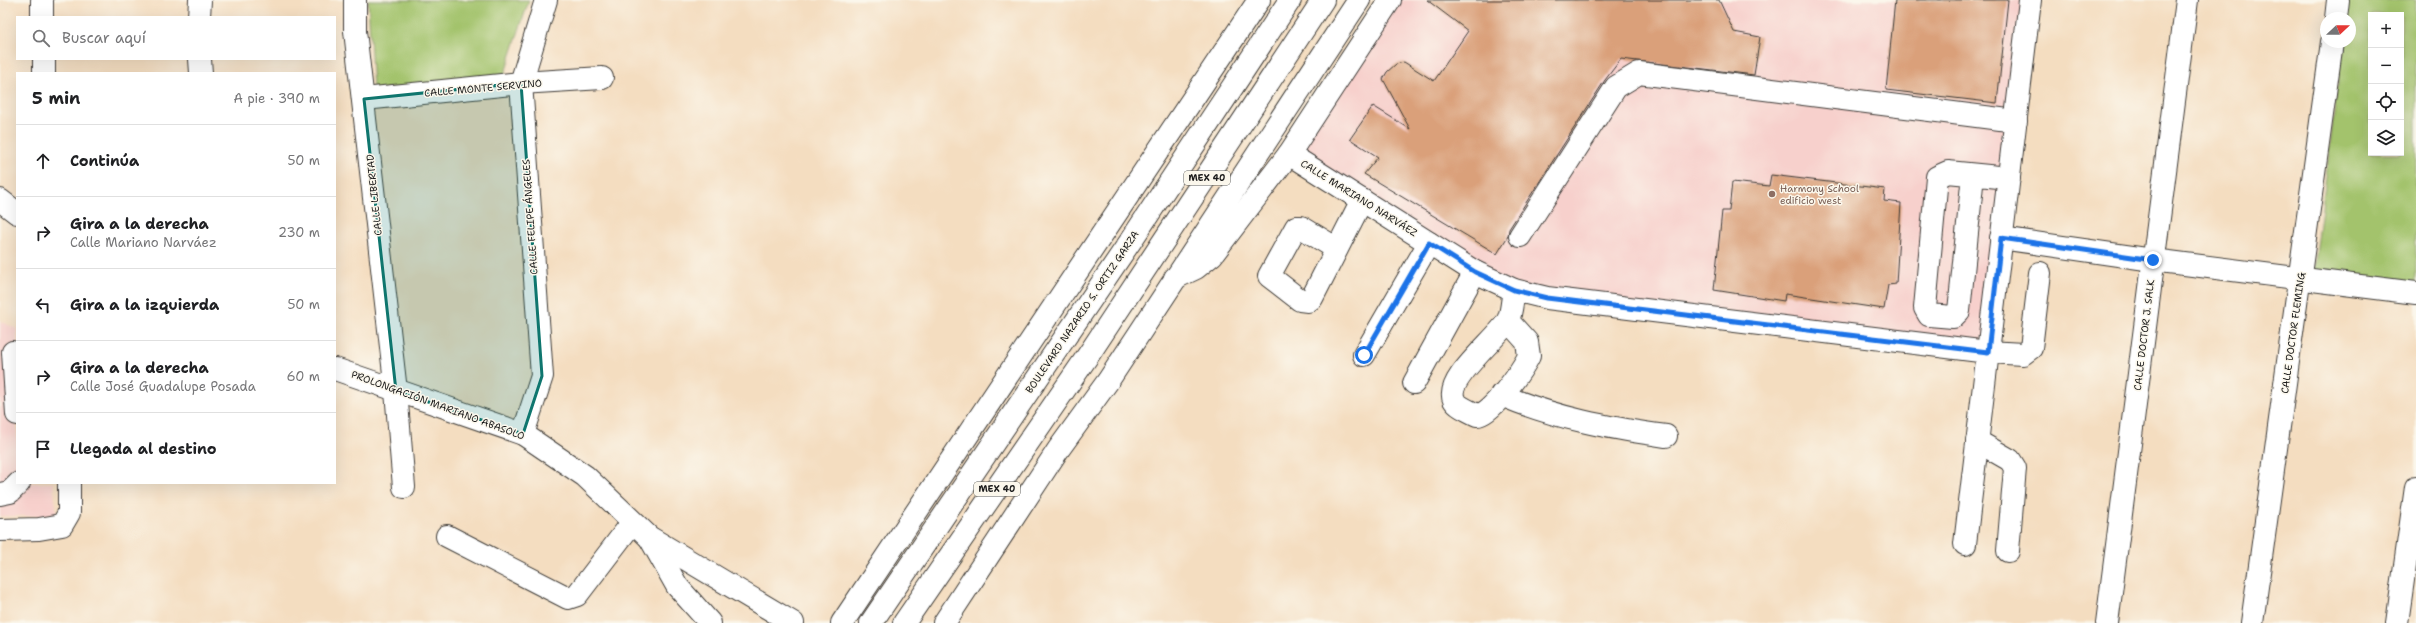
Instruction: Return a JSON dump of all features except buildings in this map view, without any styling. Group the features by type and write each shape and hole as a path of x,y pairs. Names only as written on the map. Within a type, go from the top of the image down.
{"main road":[{"path":"42,0 42,16"},
{"path":"199,16 200,0"},
{"name":"CALLE LIBERTAD","path":"356,0 355,31 364,99 396,391 404,487"},
{"name":"CALLE FELIPE ÁNGELES","path":"523,434 542,376 521,83 546,0"},
{"path":"842,623 1259,0"},
{"name":"BOULEVARD NAZARIO S. ORTIZ GARZA","path":"871,623 1132,239 1290,0"},
{"name":"MEX 40","path":"904,623 1178,222 1323,0"},
{"path":"944,623 1058,450 1108,381 1359,0"},
{"path":"1175,278 1196,268 1212,255 1290,154 1390,0"},
{"path":"1965,544 2030,0"},
{"name":"CALLE DOCTOR J. SALK","path":"2107,623 2187,0"},
{"path":"2337,12 2338,0"},
{"path":"1235,84 1241,28"},
{"name":"CALLE DOCTOR FLEMING","path":"2252,623 2331,48"},
{"path":"44,60 44,72"},
{"path":"200,60 201,72"},
{"path":"1520,236 1616,87 1639,73 2016,121"},
{"name":"CALLE MONTE SERVINO","path":"364,99 521,83 602,78"},
{"name":"CALLE MARIANO NARVÁEZ","path":"1290,154 1475,272 1514,290 1547,298 1988,352 2023,354 2029,351 2040,273"},
{"path":"1973,176 1959,311 1954,317 1929,315 1925,308 1937,177 1948,172 1973,176 2008,178"},
{"path":"0,200 16,212"},
{"path":"1337,249 1362,200"},
{"path":"1058,450 1072,420 1156,278 1178,222"},
{"path":"2001,238 2153,260 2416,293"},
{"path":"1364,355 1429,243"},
{"path":"1414,383 1475,272"},
{"path":"1508,320 1527,342 1529,356 1501,396 1481,416 1456,403 1453,394 1454,388 1466,369 1508,320 1514,290"},
{"path":"10,352 16,405"},
{"name":"PROLONGACIÓN MARIANO ABASOLO","path":"336,369 523,434 585,476 632,523 649,537 793,623"},
{"path":"1501,396 1536,410 1572,420 1666,436"},
{"path":"1977,441 2010,460 2015,468 2008,551"},
{"path":"0,494 10,492 18,484"},
{"path":"0,530 39,529 62,525 69,513 69,484"},
{"path":"2397,623 2416,487"},
{"path":"447,536 568,598 577,595 632,523"},
{"path":"649,537 677,586 710,623"}],"highlighted area":[{"path":"521,83 542,376 523,434 396,391 364,99"}],"shaded area":[{"path":"1395,0 2027,0 1983,360 1505,288 1293,157"},
{"path":"0,321 16,329 16,484 53,484 57,516 0,516"}],"green space":[{"path":"368,0 529,0 503,79 373,90"},
{"path":"2348,0 2416,0 2416,283 2314,271 2342,48 2356,48 2356,12 2347,12"}],"place":[{"name":"Harmony School edificio west","path":"1772,194"}],"route":[{"path":"1364,355 1429,243 1475,272 1514,290 1547,298 1988,352 2001,238 2153,260"}]}
